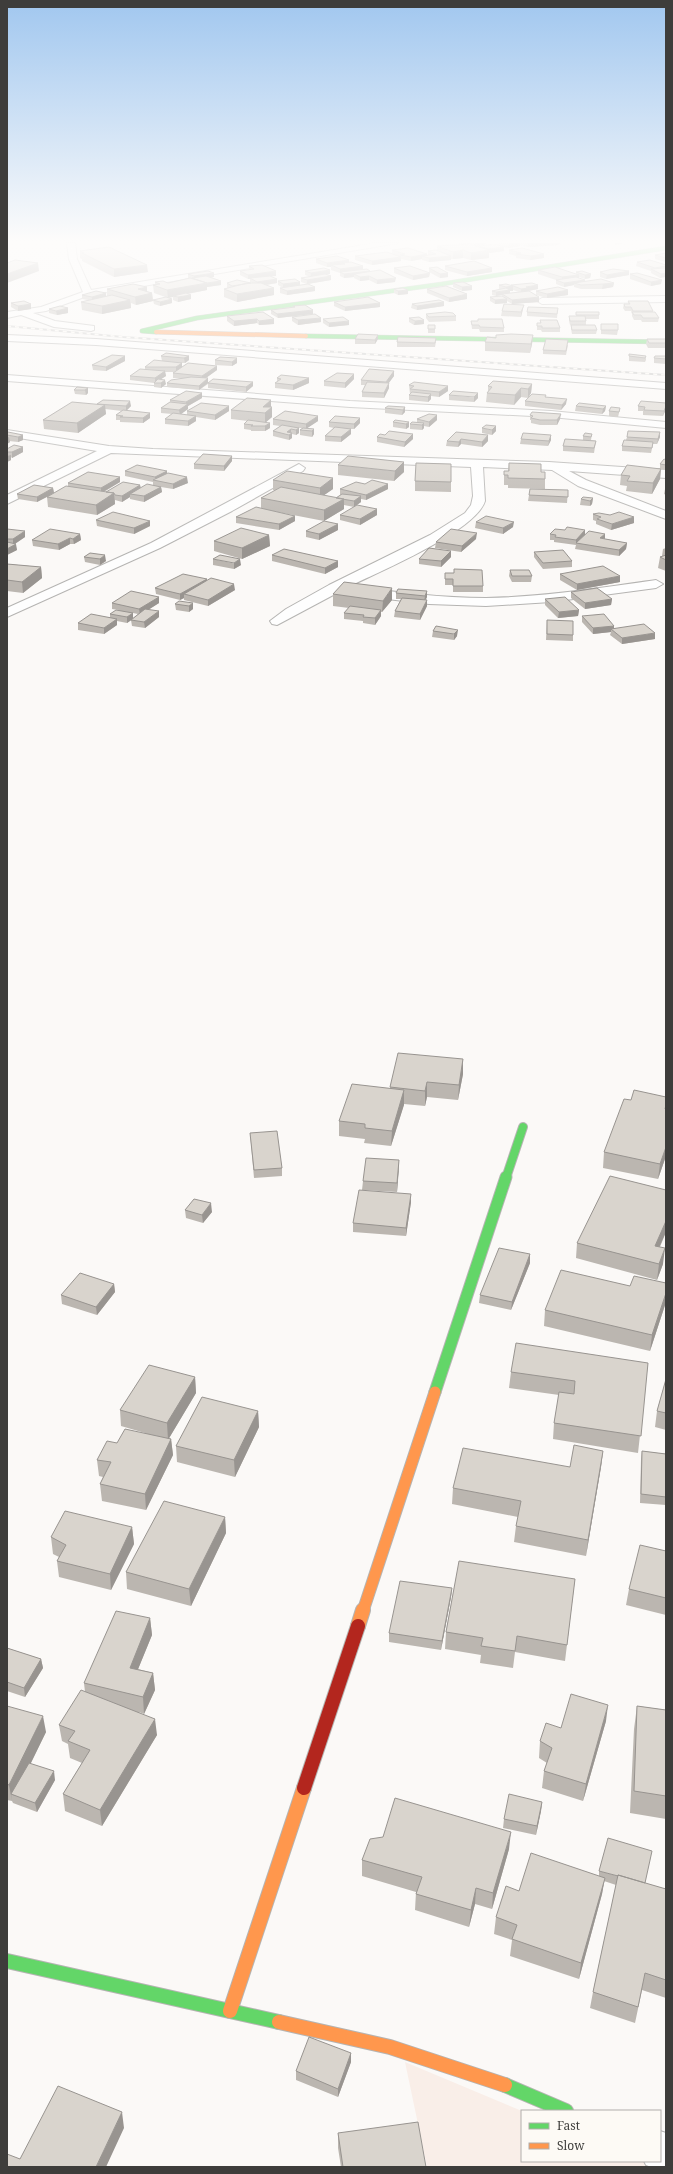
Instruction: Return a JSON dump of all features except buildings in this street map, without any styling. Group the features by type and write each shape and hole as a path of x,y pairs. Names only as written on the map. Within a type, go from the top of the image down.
{"street":[{"path":"128,344 666,386"},
{"path":"7,378 350,404 551,414 666,425"},
{"path":"7,433 109,449 549,466 666,474"},
{"path":"7,500 109,449"},
{"path":"7,613 204,522 242,502 317,458"},
{"path":"276,621 334,588 439,536 462,520 476,507 479,491 476,464"},
{"path":"549,466 582,483 666,515"},
{"path":"334,588 413,598 486,602 552,598 656,584"},
{"path":"230,2011 523,1127"},
{"path":"7,1961 390,2047 492,2080 564,2110"}],"shaded area":[{"path":"405,2062 521,2111 521,2162 643,2162 655,2167 427,2167"}],"railway":[{"path":"230,344 666,375"}],"traffic: fast":[{"path":"435,1392 523,1127"},
{"path":"7,1961 279,2022"},
{"path":"505,2085 564,2110"}],"traffic: slow":[{"path":"358,1626 435,1392"},
{"path":"230,2011 304,1788"},
{"path":"279,2022 390,2047 505,2085"}],"traffic: jam":[{"path":"304,1788 358,1626"}]}
